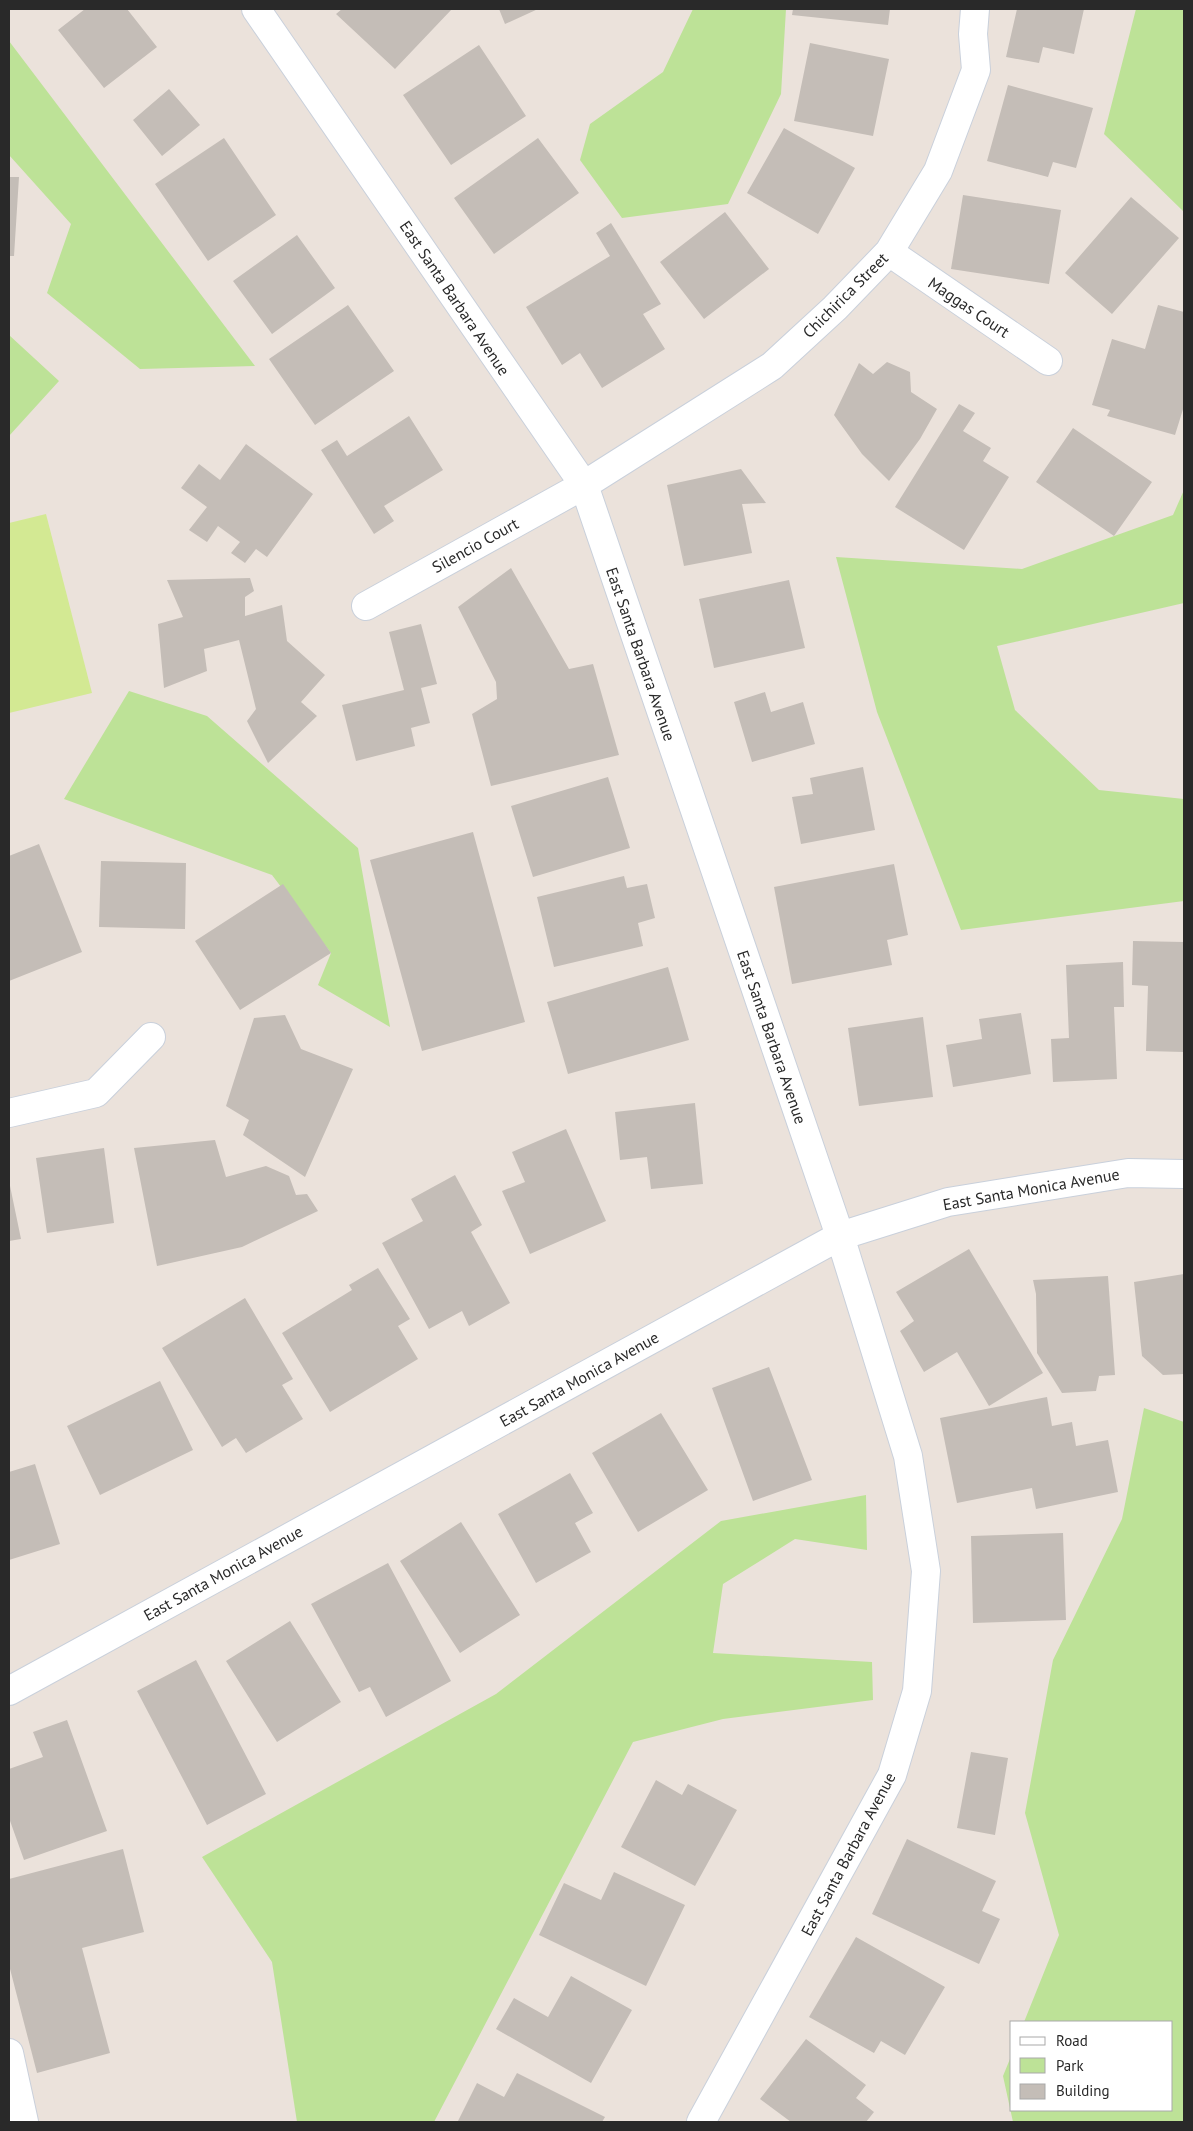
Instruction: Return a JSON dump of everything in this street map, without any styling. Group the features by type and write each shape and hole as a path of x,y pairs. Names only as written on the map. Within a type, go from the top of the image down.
{"street":[{"name":"Chichirica Street","path":"584,485 772,366 835,308 889,252 938,171 976,70 975,9"},
{"name":"East Santa Barbara Avenue","path":"260,10 584,485 840,1236 908,1456 926,1571 917,1691 892,1775 700,2122"},
{"name":"Maggas Court","path":"889,252 1048,361"},
{"name":"Silencio Court","path":"366,606 584,485"},
{"path":"9,1113 96,1093 151,1037"},
{"name":"East Santa Monica Avenue","path":"9,1691 840,1236 948,1202 1128,1173 1184,1174"},
{"path":"9,2053 24,2122"}],"green space":[{"path":"693,9 786,9 781,94 728,204 622,218 580,160 590,124 663,72"},
{"path":"1136,9 1184,9 1184,212 1104,134"},
{"path":"9,41 255,366 140,369 47,293 71,224 9,155"},
{"path":"9,335 59,381 9,436"},
{"path":"1184,490 1184,603 997,646 1015,710 1099,790 1184,799 1184,901 961,930 877,712 836,557 1022,569 1173,515"},
{"path":"46,514 92,693 9,713 9,523"},
{"path":"129,691 207,716 358,848 390,1027 318,985 331,953 272,875 64,799"},
{"path":"1144,1408 1184,1422 1184,2122 1013,2122 1011,2111 1173,2111 1173,2021 1024,2021 1059,1935 1025,1813 1053,1660 1122,1519"},
{"path":"866,1495 867,1550 795,1539 723,1584 713,1653 872,1662 873,1700 723,1719 633,1742 434,2122 297,2122 272,1962 202,1857 496,1694 721,1521"},
{"path":"1010,2059 1010,2108 1003,2076"}],"building":[{"path":"85,9 127,9 157,47 104,88 58,30"},
{"path":"342,9 452,9 395,69 336,14"},
{"path":"499,9 538,9 505,24"},
{"path":"793,9 890,9 888,25 792,15"},
{"path":"1017,9 1084,9 1074,54 1043,47 1039,63 1006,57"},
{"path":"810,43 889,59 873,136 794,121"},
{"path":"479,45 526,116 451,165 403,95"},
{"path":"1008,85 1093,108 1076,168 1053,162 1048,177 987,161"},
{"path":"169,89 200,125 162,156 133,120"},
{"path":"784,128 855,168 818,234 747,193"},
{"path":"224,138 276,215 208,261 155,184"},
{"path":"538,138 579,193 494,254 454,198"},
{"path":"9,177 19,177 14,256 9,256"},
{"path":"963,195 1061,210 1049,284 951,269"},
{"path":"1131,197 1179,238 1112,314 1065,273"},
{"path":"725,212 769,269 704,319 660,262"},
{"path":"611,223 661,304 643,314 665,349 602,388 580,353 562,365 526,307 610,256 596,233"},
{"path":"297,235 335,288 272,334 233,281"},
{"path":"348,305 394,371 315,425 269,359"},
{"path":"1158,305 1184,312 1184,406 1175,435 1107,416 1110,410 1092,405 1112,339 1145,349"},
{"path":"887,362 910,372 911,392 937,409 920,439 889,481 862,454 834,415 859,363 873,374"},
{"path":"959,404 975,413 963,431 991,448 983,461 1009,477 964,550 895,507"},
{"path":"409,416 443,470 384,506 394,521 374,534 321,450 337,440 347,456"},
{"path":"1073,428 1152,482 1114,536 1036,482"},
{"path":"246,444 313,494 267,557 256,549 245,563 231,553 240,542 218,526 207,542 189,530 207,507 181,488 199,464 220,480"},
{"path":"741,469 766,503 742,504 752,553 684,566 667,485"},
{"path":"511,568 569,669 593,664 619,755 491,786 472,714 497,699 496,682 458,607"},
{"path":"250,578 254,591 245,597 245,616 282,605 287,641 325,675 301,702 317,716 268,763 247,721 256,709 239,640 204,649 207,671 164,688 158,624 183,617 167,580"},
{"path":"789,580 805,648 714,668 699,599"},
{"path":"421,624 437,684 421,688 430,723 411,728 415,746 356,761 342,705 404,690 389,632"},
{"path":"765,692 771,712 803,702 815,744 752,762 734,702"},
{"path":"863,767 875,830 801,844 792,797 813,794 810,778"},
{"path":"608,777 630,848 533,877 511,806"},
{"path":"473,832 525,1022 422,1051 370,860"},
{"path":"39,844 82,952 9,981 9,856"},
{"path":"101,861 186,863 185,929 99,927"},
{"path":"894,864 908,935 887,940 892,965 792,984 774,887"},
{"path":"624,876 627,888 647,884 655,918 638,923 643,946 554,967 537,897"},
{"path":"283,884 331,953 240,1010 195,941"},
{"path":"1133,941 1184,942 1184,1052 1146,1051 1148,986 1132,985"},
{"path":"1123,962 1124,1007 1114,1007 1117,1079 1053,1082 1051,1039 1069,1038 1066,965"},
{"path":"668,967 689,1040 568,1074 547,1002"},
{"path":"1021,1013 1031,1074 953,1087 946,1045 982,1039 979,1019"},
{"path":"285,1015 301,1049 353,1069 305,1177 243,1135 249,1120 226,1106 254,1018"},
{"path":"923,1017 933,1097 859,1106 848,1028"},
{"path":"695,1103 703,1184 651,1189 647,1157 620,1160 615,1112"},
{"path":"566,1129 606,1221 530,1254 502,1191 525,1182 512,1152"},
{"path":"215,1140 226,1177 266,1166 289,1176 296,1195 307,1194 318,1211 242,1247 157,1266 134,1148"},
{"path":"104,1148 114,1223 47,1233 36,1158"},
{"path":"455,1175 482,1225 471,1232 510,1303 469,1326 462,1311 429,1329 382,1243 423,1221 411,1199"},
{"path":"9,1181 21,1239 9,1241"},
{"path":"969,1249 1043,1373 989,1406 957,1352 924,1372 900,1331 914,1321 896,1292"},
{"path":"378,1268 410,1319 398,1326 418,1359 330,1412 282,1333 352,1290 349,1285"},
{"path":"1184,1274 1184,1374 1163,1375 1142,1356 1134,1282"},
{"path":"1108,1276 1115,1375 1099,1376 1096,1391 1062,1393 1037,1353 1036,1294 1033,1280"},
{"path":"245,1298 293,1379 282,1385 303,1419 246,1453 236,1438 222,1447 162,1348"},
{"path":"769,1367 812,1480 753,1501 712,1388"},
{"path":"160,1381 193,1450 100,1495 67,1426"},
{"path":"1047,1397 1052,1426 1072,1422 1076,1446 1108,1440 1118,1492 1036,1509 1032,1488 957,1503 940,1418"},
{"path":"661,1413 708,1490 638,1532 592,1453"},
{"path":"35,1464 60,1544 9,1560 9,1472"},
{"path":"570,1473 593,1513 575,1523 591,1552 536,1583 498,1514"},
{"path":"461,1522 520,1615 460,1653 400,1561"},
{"path":"1063,1533 1066,1620 973,1623 971,1536"},
{"path":"388,1563 451,1681 386,1717 370,1687 359,1692 311,1604"},
{"path":"290,1621 341,1702 277,1742 226,1661"},
{"path":"196,1660 266,1794 207,1825 137,1691"},
{"path":"67,1720 107,1831 24,1860 9,1818 9,1769 43,1757 33,1732"},
{"path":"971,1752 1008,1758 995,1835 957,1828"},
{"path":"656,1780 682,1795 688,1784 737,1810 695,1886 621,1847"},
{"path":"907,1839 996,1881 982,1911 1000,1919 979,1964 872,1914"},
{"path":"123,1849 144,1932 82,1948 110,2053 37,2073 9,1965 9,1879"},
{"path":"614,1872 685,1905 646,1986 539,1935 564,1883 601,1900"},
{"path":"856,1937 945,1987 905,2055 881,2041 874,2053 809,2017"},
{"path":"571,1976 632,2010 591,2083 496,2029 514,1998 548,2017"},
{"path":"806,2039 866,2085 856,2098 874,2112 866,2122 791,2122 760,2099"},
{"path":"517,2073 605,2117 602,2122 458,2121 477,2083 504,2097"}]}
